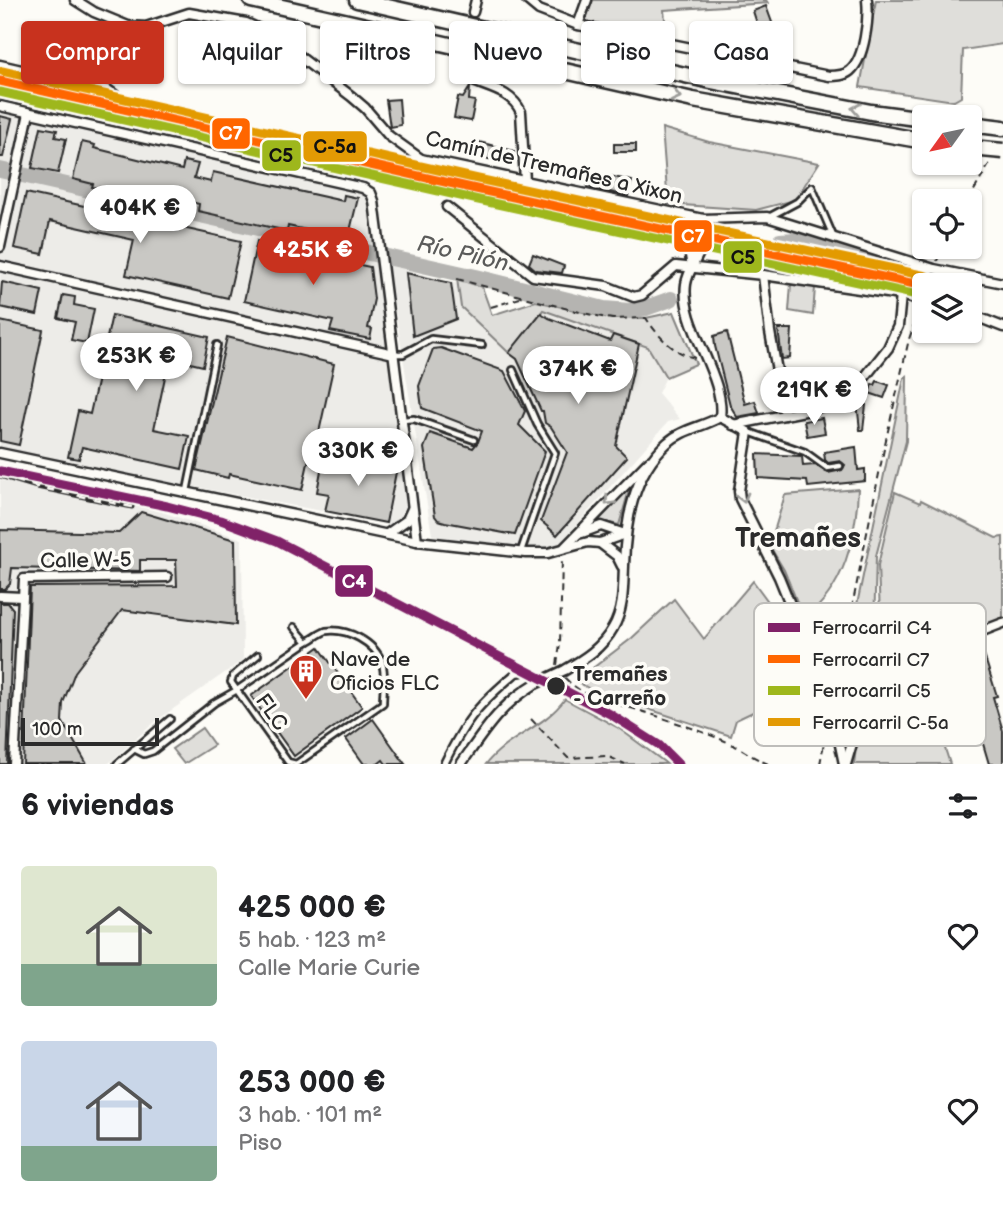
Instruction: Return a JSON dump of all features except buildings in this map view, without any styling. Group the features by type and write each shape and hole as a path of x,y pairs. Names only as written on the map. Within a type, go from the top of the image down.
{"highway":[{"path":"251,0 693,100 912,139"},
{"path":"357,0 711,81 912,117"},
{"path":"982,126 1003,128"},
{"path":"982,149 1003,151"}],"street":[{"name":"Camín de Tremañes a Xixon","path":"75,0 94,12 128,26 146,27 189,13 246,23 270,34 366,108 389,136 421,159 525,181 700,233 767,218 934,269 1003,283"},
{"path":"473,12 476,0"},
{"path":"527,0 538,10 578,25 829,76 840,76 852,69 860,56 866,33 867,0"},
{"path":"578,25 587,0"},
{"path":"0,65 108,90 122,100 135,104 388,162 408,165 421,159"},
{"path":"483,84 517,102 521,112 525,181"},
{"path":"0,106 371,192 417,541"},
{"path":"0,247 29,113"},
{"path":"447,207 533,276 606,286 634,297 642,295 676,266 763,275 901,295 912,299"},
{"path":"700,233 686,284 687,304 719,399 720,417"},
{"path":"0,266 394,354"},
{"path":"763,275 769,332 785,415"},
{"path":"733,425 815,409 857,387 888,348 898,326 901,295"},
{"path":"982,319 1003,327"},
{"path":"720,417 748,432 740,499 790,603"},
{"path":"562,549 668,442 682,432 720,417"},
{"path":"0,453 417,541 521,552 548,552 625,534"},
{"path":"461,764 499,711 513,697 595,651 614,627 624,588 625,534 632,503 641,479 656,454"},
{"path":"387,534 407,520 413,507"},
{"path":"578,535 601,526 625,534"},
{"path":"600,542 617,556 624,568"},
{"name":"Calle W-5","path":"14,764 24,579 167,577"},
{"path":"0,596 22,597"},
{"path":"986,630 1003,624"},
{"path":"444,764 460,731 475,710 516,673 522,671"},
{"path":"841,746 845,764"},
{"path":"845,764 850,746"}],"lane":[{"path":"767,218 797,202 812,187 833,237"},
{"path":"394,354 403,354 431,339 482,345"},
{"path":"187,492 217,345"},
{"path":"513,370 537,424 555,453 521,552"},
{"path":"402,420 414,419 474,440"},
{"path":"748,432 805,452 827,468 840,466"},
{"path":"294,627 307,642"},
{"name":"FLC","path":"342,631 359,637 382,662 383,703 296,764 288,762 237,690 324,632 342,631"},
{"path":"134,749 144,754 153,751 215,703 237,690 231,682 233,676 258,655"},
{"path":"117,764 170,719"}],"path":[{"path":"975,189 991,161"},
{"path":"421,170 430,172"},
{"path":"457,279 612,319 646,318 660,338 674,349 695,358"},
{"path":"491,307 521,297"},
{"path":"853,603 885,444 912,330"},
{"path":"562,549 560,644 555,663 566,679 577,690 605,703 634,709 724,740 768,764"},
{"path":"531,719 568,758 607,756 625,764"},
{"path":"820,764 824,746"},
{"path":"567,764 568,758"}],"shaded area":[{"path":"593,0 766,0 768,3 664,10 665,21 585,21"},
{"path":"876,0 1003,0 1003,44 963,50 961,97 954,101 860,87"},
{"path":"0,102 368,184 406,503 398,520 390,524 0,450"},
{"path":"662,128 709,142 819,163 795,200 756,210 668,204"},
{"path":"388,265 458,284 461,307 509,353 543,310 648,347 666,377 658,393 680,419 668,422 545,560 432,535"},
{"path":"457,279 482,287 492,315 536,301 609,318 646,318 674,312 696,364 666,377 648,347 543,310 509,353 461,307"},
{"path":"791,284 815,287 813,315 789,311"},
{"path":"907,376 906,441 876,556 875,603 857,603 904,378"},
{"path":"0,480 156,510 242,539 243,660 156,721 108,764 0,764"},
{"path":"632,480 619,525 605,522 595,524"},
{"path":"858,489 854,526 846,561 839,577 821,603 797,603 784,570 763,535 773,535 785,495"},
{"path":"895,492 920,503 921,500 996,538 1003,537 1003,619 986,626 986,603 880,603 878,565"},
{"path":"753,581 769,603 754,603 754,711 736,720 731,736 642,707 609,700 576,681 632,638 674,599 704,639"},
{"path":"565,699 617,727 667,764 486,764 505,746 547,718"},
{"path":"202,728 214,745 184,764 172,749"},
{"path":"944,746 950,764 854,764 856,748"}],"waterway":[{"name":"Río Pilón","path":"0,170 476,277 604,309 629,311 671,299"},
{"name":"Río Pilón","path":"780,241 810,239 882,263"}],"tunnel":[{"path":"471,21 473,12"}],"railway":[{"path":"232,137 270,142"},
{"path":"0,476 37,487 132,507"}],"rail line":[{"name":"C-5a","path":"2,71 478,179 912,273"},
{"name":"C7","path":"0,81 476,189 912,283"},
{"name":"C5","path":"0,92 912,294"},
{"name":"C4","path":"0,471 167,506 221,520 277,541 610,714 659,745 678,764"}],"place":[{"name":"Tremañes - Carreño","path":"556,686"},
{"name":"Nave de Oficios FLC","path":"306,701"}],"district":[{"name":"Tremañes","path":"798,537"}]}
